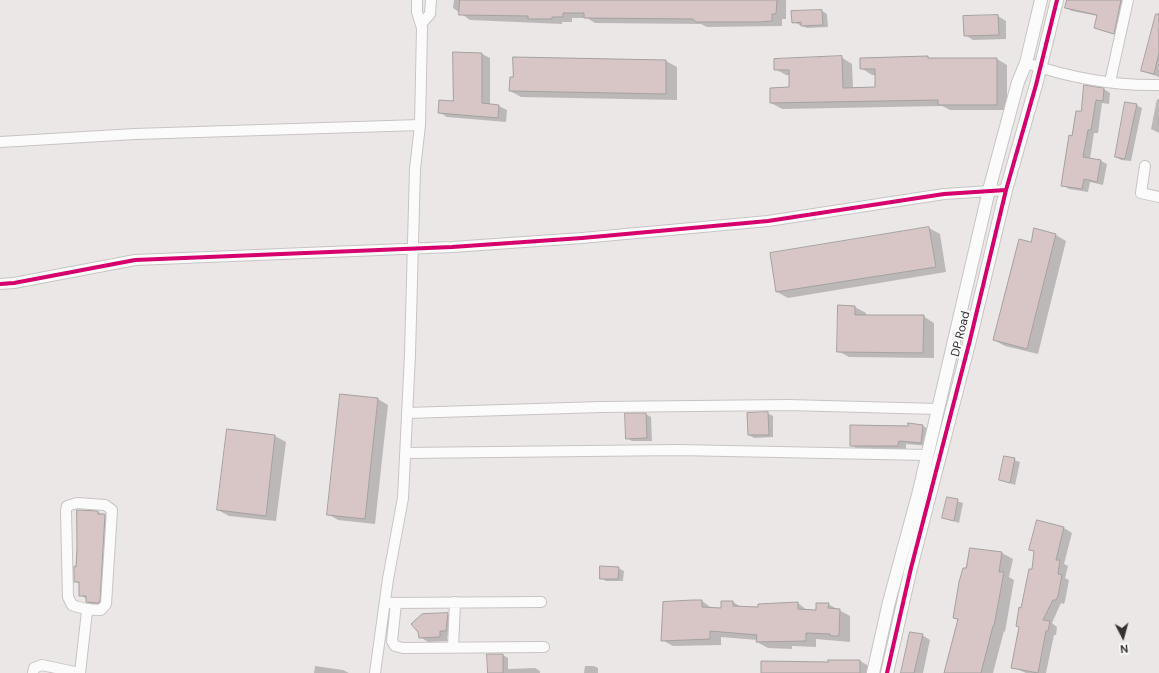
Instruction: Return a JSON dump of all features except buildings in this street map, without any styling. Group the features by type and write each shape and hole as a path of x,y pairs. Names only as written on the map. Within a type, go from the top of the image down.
{"street":[{"path":"375,673 403,498 415,169 420,126 422,22 417,12 417,0"},
{"path":"422,22 430,14 430,0"},
{"name":"DP Road","path":"873,673 889,602 927,455 989,190 1018,82 1026,63 1041,0"},
{"name":"DP Road","path":"887,673 911,568 968,348 1006,190 1040,68 1057,0"},
{"path":"1110,82 1128,0"},
{"path":"1026,63 1040,68 1110,82 1159,85"},
{"path":"0,142 135,134 420,126"},
{"path":"1145,166 1141,192 1159,197"},
{"path":"0,284 14,283 135,260 412,247 452,247 582,238 760,222 944,194 1006,190"},
{"path":"407,413 601,407 788,405 938,409"},
{"path":"405,453 678,450 927,455"},
{"path":"77,503 105,505 112,510 113,515 106,604 101,610 87,611 72,605 68,597 66,510 67,506 77,503"},
{"path":"453,648 455,602"},
{"path":"386,603 541,602"},
{"path":"396,603 392,641 395,646 403,648 544,647"},
{"path":"33,673 34,668 42,665 80,673 87,611"}],"cycle path":[{"path":"887,673 911,568 970,340 1006,190 1036,85 1057,0"},
{"path":"0,284 14,283 135,260 452,247 582,238 768,221 944,194 1006,190"}]}
